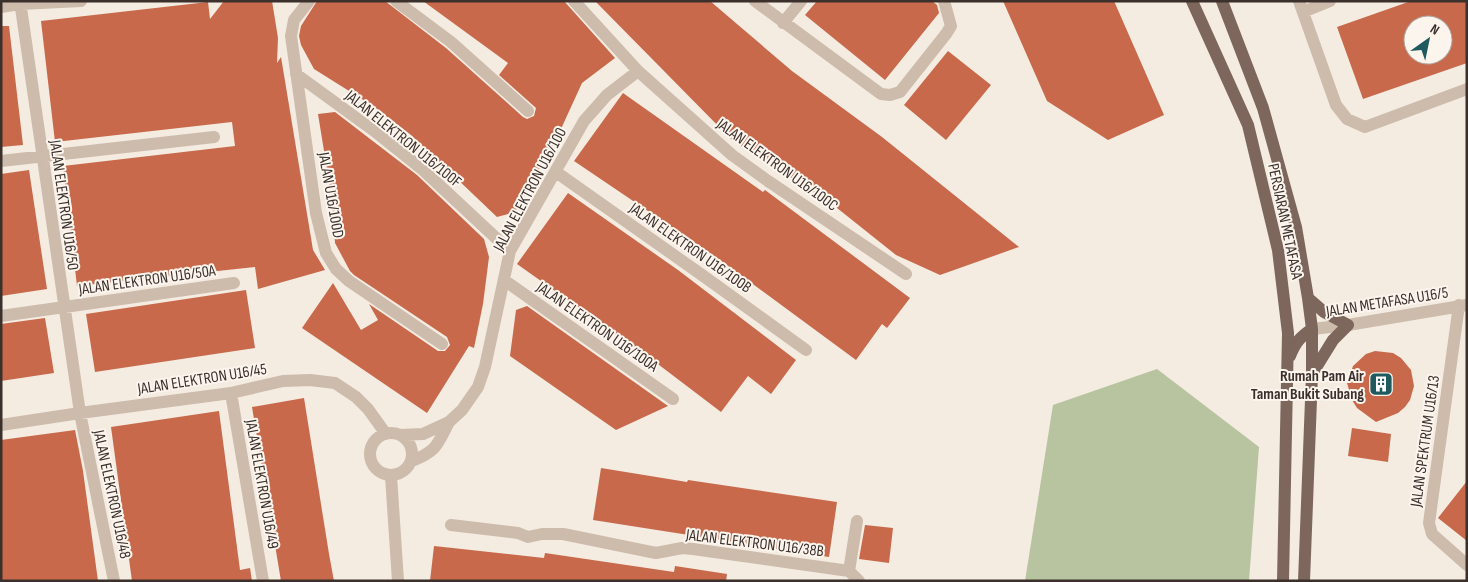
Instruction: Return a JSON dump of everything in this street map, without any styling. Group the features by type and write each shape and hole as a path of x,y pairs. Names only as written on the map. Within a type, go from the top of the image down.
{"main road":[{"name":"PERSIARAN METAFASA","path":"1192,1 1248,125 1278,250 1288,333 1283,581"},
{"name":"PERSIARAN METAFASA","path":"1222,1 1263,108 1296,227 1308,298 1312,329 1312,374 1304,581"},
{"path":"1308,298 1324,312 1348,325 1333,340 1312,374"},
{"path":"1288,363 1294,344 1300,337 1312,329"}],"street":[{"path":"1,7 20,3 81,1"},
{"name":"JALAN U16/100D","path":"309,1 294,20 291,36 316,213 326,253 336,269 348,281 442,344"},
{"path":"396,1 451,42 528,111"},
{"name":"JALAN ELEKTRON U16/100C","path":"574,1 638,71 732,155 906,274"},
{"path":"755,1 881,94 890,95 900,92 951,26 944,1"},
{"path":"783,23 801,1"},
{"path":"1330,1 1301,6 1336,105 1347,119 1365,126 1467,89"},
{"name":"JALAN ELEKTRON U16/50","path":"20,3 80,413"},
{"name":"JALAN ELEKTRON U16/100","path":"449,422 462,410 478,387 485,367 510,252 584,121 607,95 638,71"},
{"name":"JALAN ELEKTRON U16/100F","path":"296,74 377,133 422,169 510,252"},
{"path":"1,161 214,136"},
{"name":"JALAN ELEKTRON U16/100B","path":"556,172 806,350"},
{"name":"JALAN ELEKTRON U16/100A","path":"504,280 673,399"},
{"name":"JALAN ELEKTRON U16/50A","path":"1,316 234,283"},
{"name":"JALAN METAFASA U16/5","path":"1312,329 1348,325 1463,305"},
{"name":"JALAN SPEKTRUM U16/13","path":"1463,305 1429,523 1432,534 1467,565"},
{"name":"JALAN ELEKTRON U16/45","path":"1,425 231,393 283,381 310,380 335,383 356,397 368,409 386,434"},
{"name":"JALAN ELEKTRON U16/49","path":"231,393 263,581"},
{"name":"JALAN ELEKTRON U16/48","path":"80,413 114,581"},
{"path":"400,435 410,443 413,455 412,461 404,472 391,476 379,471 371,460 370,454 375,441 386,434 424,434 449,422"},
{"path":"412,461 428,454 437,445 449,422"},
{"path":"391,476 398,581"},
{"path":"857,521 850,570 859,581"},
{"name":"JALAN ELEKTRON U16/38B","path":"451,525 518,533 528,537 542,534 563,534 656,553 688,548 850,570"}],"green space":[{"path":"1157,369 1259,447 1249,581 1025,581 1053,405"}],"building":[{"path":"224,1 272,1 278,38 277,63 281,57 313,250 325,270 258,289 255,267 77,286 63,166 235,146 232,122 55,142 41,21 208,2 210,19"},
{"path":"317,1 385,1 446,48 527,119 534,116 536,108 499,75 508,63 423,1 564,1 615,58 582,83 555,142 515,212 497,217 411,135 373,106 314,69 301,45 299,36 301,26"},
{"path":"595,1 710,1 792,71 882,137 1019,247 940,275 896,255 832,204 732,140"},
{"path":"817,1 932,1 937,5 939,13 885,80 805,15"},
{"path":"1003,1 1114,1 1164,115 1108,140 1047,101"},
{"path":"1411,1 1467,1 1467,63 1363,99 1337,27"},
{"path":"1,26 9,26 23,145 1,147"},
{"path":"948,51 991,85 946,140 904,105"},
{"path":"623,93 763,192 765,190 910,298 887,328 882,324 856,360 716,257 574,161"},
{"path":"335,112 417,175 484,239 489,257 483,304 474,348 469,346 427,413 302,328 333,283 361,330 378,320 369,304 438,351 445,351 450,345 447,337 354,275 335,243 332,200 318,114"},
{"path":"29,170 47,289 1,296 1,174"},
{"path":"568,193 678,270 796,360 771,394 748,376 721,412 621,336 517,264"},
{"path":"246,290 255,348 95,372 86,314"},
{"path":"527,306 668,406 616,430 510,356 516,310"},
{"path":"45,318 54,373 1,381 1,324"},
{"name":"Rumah Pam Air Taman Bukit Subang","path":"1375,351 1393,353 1401,358 1411,370 1414,386 1410,400 1405,407 1398,413 1376,422 1357,408 1352,400 1347,383 1353,366 1366,354"},
{"path":"304,398 334,581 281,581 252,407"},
{"path":"219,411 240,570 250,568 252,581 132,581 111,427"},
{"path":"1352,428 1391,434 1388,462 1348,456"},
{"path":"75,430 83,471 98,581 1,581 1,440"},
{"path":"601,468 687,482 688,480 837,502 829,557 593,520"},
{"path":"1467,481 1467,541 1438,518"},
{"path":"865,525 893,528 889,563 859,559"},
{"path":"434,546 544,558 545,553 674,572 675,566 727,574 726,581 430,581"}],"place":[{"name":"Rumah Pam Air Taman Bukit Subang","path":"1381,384"}]}
